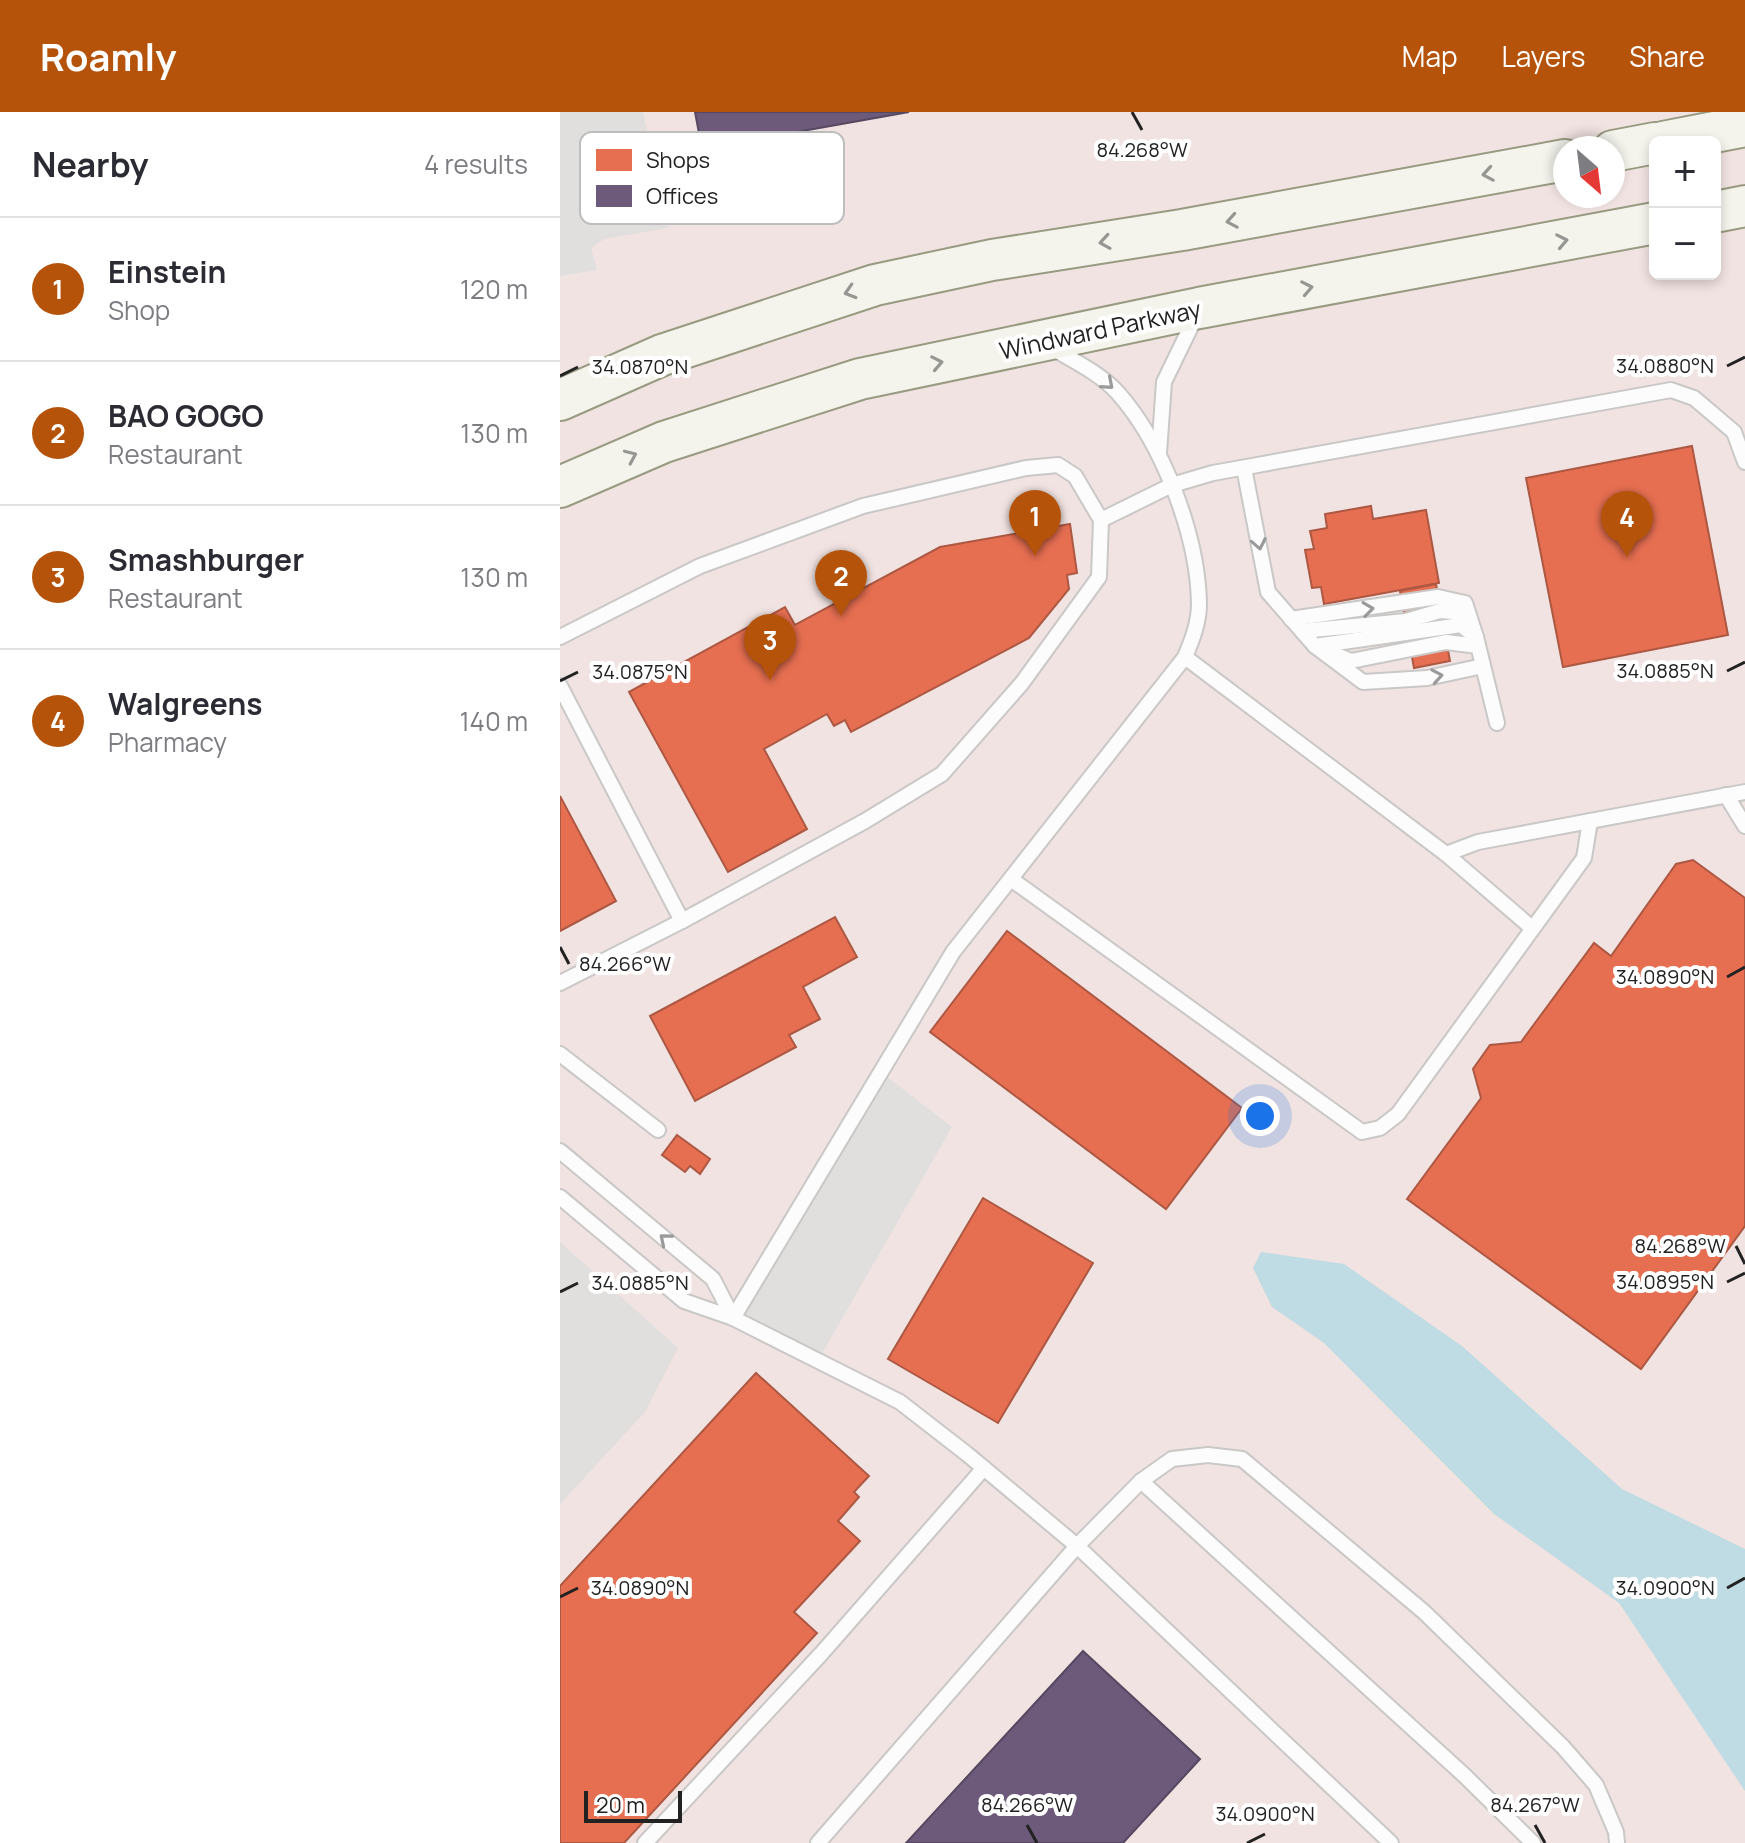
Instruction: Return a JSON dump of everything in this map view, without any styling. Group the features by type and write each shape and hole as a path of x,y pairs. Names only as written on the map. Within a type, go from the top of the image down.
{"main road":[{"path":"1680,136 1716,123 1745,126"},
{"path":"1625,149 1649,144"},
{"path":"560,400 662,355 875,285 992,260 1182,230 1553,162"},
{"path":"1721,211 1745,206"},
{"name":"Windward Parkway","path":"560,487 664,442 860,379 1199,308 1649,224"},
{"path":"1721,229 1745,233"}],"lane":[{"path":"1159,453 1159,415 1164,382 1199,308"},
{"path":"733,1318 953,952 1185,657 1195,631 1199,606 1197,579 1172,485 1159,453 1117,392 1042,342"},
{"path":"1101,520 1172,485 1244,468 1671,390 1694,398 1734,432 1745,462"},
{"path":"560,637 700,566 848,512 1026,468 1058,465 1075,476 1101,520 1099,577 1022,683 942,774 865,821 682,921 560,983"},
{"path":"1244,468 1268,592 1315,646 1363,682 1427,678 1483,666"},
{"path":"1291,619 1438,597 1465,603 1497,723"},
{"path":"1302,631 1406,621 1440,611 1468,613"},
{"path":"1315,646 1461,625 1477,642"},
{"path":"1185,657 1446,854 1532,928"},
{"path":"560,686 682,921"},
{"path":"1446,854 1478,842 1745,792"},
{"path":"1726,795 1745,826"},
{"path":"1011,879 1362,1132 1380,1128 1398,1114 1584,858 1590,821"},
{"path":"560,1054 658,1130"},
{"path":"560,1151 713,1279 733,1318"},
{"path":"560,1197 684,1301 733,1318 900,1402 1077,1546 1391,1843"},
{"path":"818,1843 1077,1546 1141,1481 1172,1459 1208,1455 1242,1459 1424,1612 1563,1747 1596,1785 1616,1832 1617,1843"},
{"path":"645,1843 821,1654 984,1468"},
{"path":"1141,1481 1465,1776 1533,1843"}],"shaded area":[{"path":"560,112 1745,112 1745,1843 560,1843"},
{"path":"560,112 643,112 647,132 580,132 580,224 667,224 668,228 604,239 591,248 597,270 560,276"},
{"path":"881,1072 952,1127 820,1357 735,1314"},
{"path":"560,1242 678,1348 645,1412 560,1504"}],"water":[{"path":"1261,1252 1344,1264 1462,1346 1622,1489 1745,1549 1745,1791 1619,1603 1494,1514 1324,1343 1272,1307 1253,1268"}],"building: Shops":[{"path":"1692,446 1728,635 1563,667 1526,478"},
{"path":"1371,506 1373,519 1426,510 1439,583 1324,604 1321,587 1312,588 1305,550 1314,549 1310,531 1327,528 1325,514"},
{"path":"1070,524 1077,573 1067,575 1069,589 1029,638 851,732 845,720 834,726 827,714 764,749 807,829 728,872 629,692 785,607 795,625 940,547"},
{"path":"1436,584 1450,661 1414,668 1400,591"},
{"path":"560,796 616,901 560,931"},
{"path":"1693,860 1745,898 1745,1226 1641,1369 1407,1199 1481,1098 1473,1069 1490,1045 1521,1042 1594,943 1611,956 1676,864"},
{"path":"835,917 857,957 803,987 820,1019 789,1035 796,1047 695,1101 650,1016"},
{"path":"1007,931 1242,1108 1166,1209 930,1032"},
{"path":"677,1135 710,1159 700,1174 690,1166 685,1172 662,1155"},
{"path":"983,1198 1093,1263 998,1423 888,1359"},
{"path":"756,1373 869,1476 854,1492 859,1497 838,1521 860,1541 794,1612 817,1633 624,1843 560,1843 560,1586"}],"building: Offices":[{"path":"695,112 909,112 797,132 699,132"},
{"path":"1083,1651 1200,1759 1123,1843 906,1843"}],"place":[{"name":"Einstein","path":"1035,556"},
{"name":"Walgreens","path":"1627,557"},
{"name":"BAO GOGO","path":"841,616"},
{"name":"Smashburger","path":"770,680"}]}
